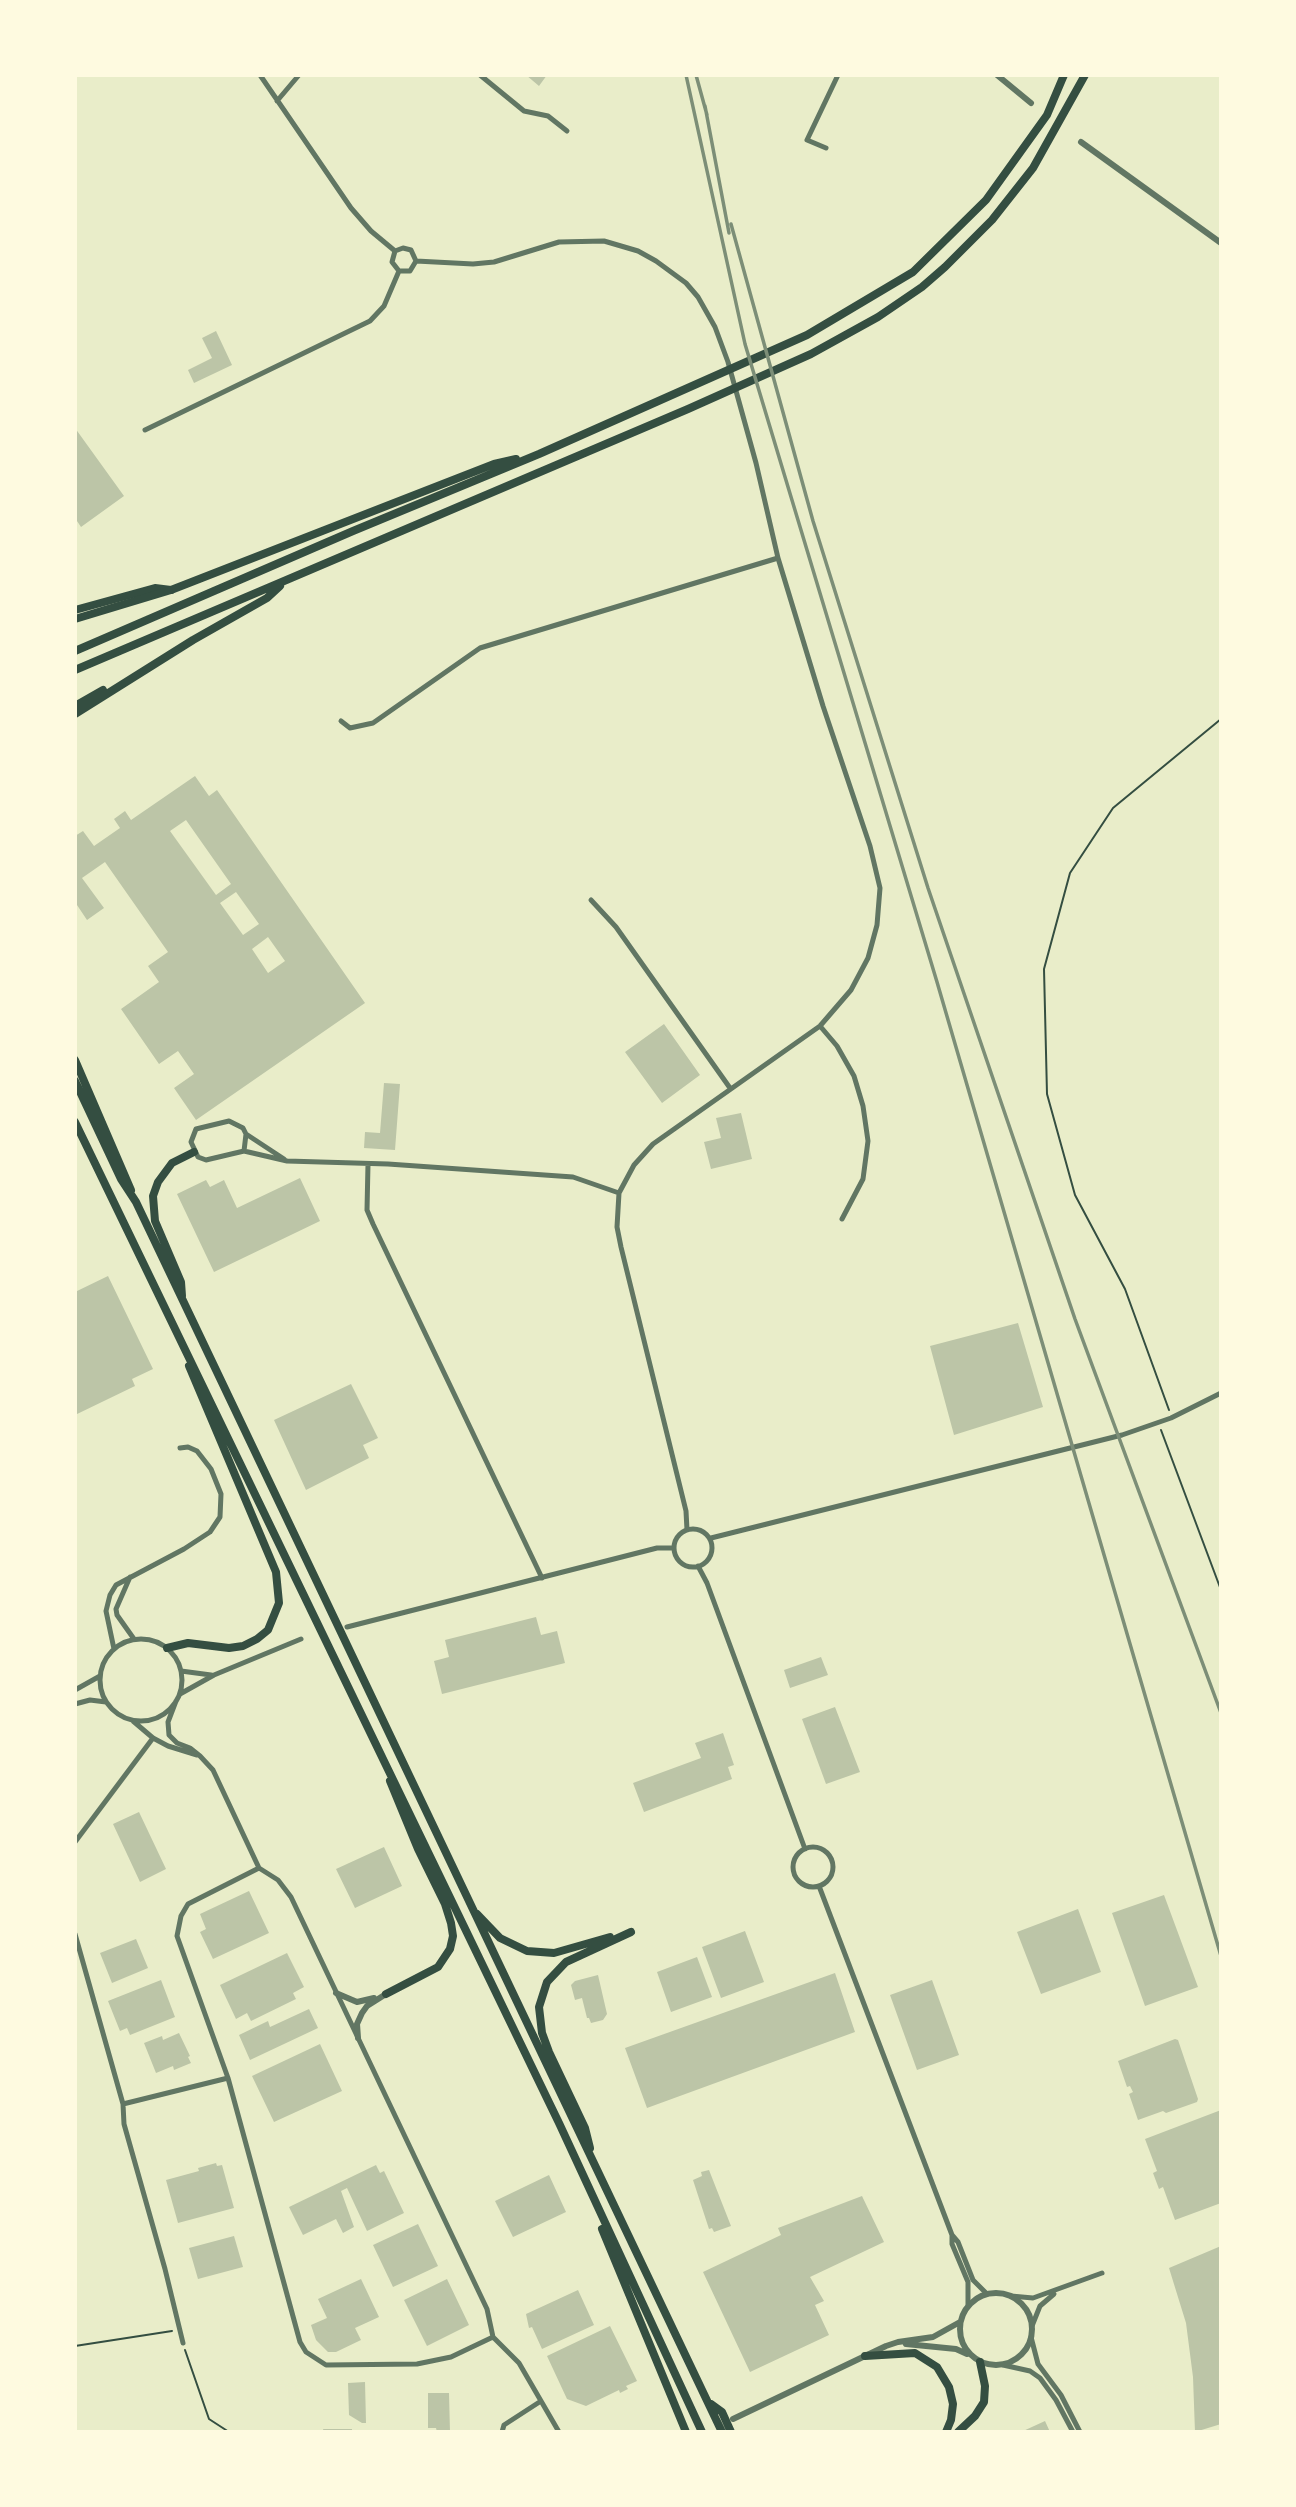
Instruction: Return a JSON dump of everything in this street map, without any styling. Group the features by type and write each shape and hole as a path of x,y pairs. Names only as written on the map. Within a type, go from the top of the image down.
{"main road":[{"path":"75,651 539,454 807,335 913,272 986,200 1047,116 1064,75"},
{"path":"75,670 688,409 811,354 902,302 971,243 1033,168 1085,75"},
{"path":"75,619 171,590 494,464 539,454"},
{"path":"75,714 153,664 267,598 285,581"},
{"path":"75,610 155,588 171,590"},
{"path":"75,706 153,664"},
{"path":"75,1060 127,1176 135,1202"},
{"path":"75,1081 723,2432"},
{"path":"75,1122 559,2123 702,2432"},
{"path":"183,1302 181,1282 155,1220 153,1196 158,1182 172,1163 194,1152"},
{"path":"167,1648 188,1643 229,1648 243,1646 268,1630 279,1602 276,1572 192,1377 178,1334"},
{"path":"378,1745 398,1804 453,1929 450,1949 438,1967 386,1994"},
{"path":"471,1906 500,1938 514,1946 540,1953 561,1951 631,1932 566,1962 547,1982 539,2007 542,2033 554,2065 585,2128 595,2168"},
{"path":"559,2123 686,2432"},
{"path":"865,2356 906,2352 921,2356 937,2367 952,2396 953,2411 946,2432"},
{"path":"958,2432 975,2416 984,2402 986,2389 980,2362"},
{"path":"708,2402 722,2412 731,2432"}],"street":[{"path":"260,75 351,208 395,251"},
{"path":"277,101 299,75"},
{"path":"480,75 524,111 548,116 567,131"},
{"path":"826,148 807,140 838,75"},
{"path":"997,75 1031,103"},
{"path":"1081,142 1221,243"},
{"path":"416,261 473,264 494,262 559,242 604,241 638,251 686,283 706,310 722,341 756,463 778,558 823,706 870,846 880,888 877,925 868,958 851,990 820,1026 653,1144 634,1165 619,1193 617,1227 621,1247 686,1511 687,1530"},
{"path":"395,251 403,248 411,250 416,261"},
{"path":"395,251 392,262 399,271"},
{"path":"399,271 410,271 416,261"},
{"path":"145,430 370,321 384,306 399,271"},
{"path":"341,721 350,728 373,723 480,648 778,558"},
{"path":"591,900 616,927 730,1088"},
{"path":"820,1026 837,1046 854,1076 863,1106 868,1141 863,1179 842,1219"},
{"path":"286,1161 246,1134 243,1128 229,1121 196,1129 191,1142 198,1157 206,1160 244,1151 286,1161 573,1177 619,1193"},
{"path":"244,1151 246,1134"},
{"path":"368,1164 368,1210 373,1224 542,1578"},
{"path":"711,1538 1064,1451 1158,1423 1221,1393"},
{"path":"114,1649 106,1606 116,1585 209,1533 220,1517 221,1494 211,1469 197,1451 188,1447 180,1448"},
{"path":"687,1530 701,1530 711,1538 713,1547 710,1556 698,1566 690,1567 680,1562 673,1548 679,1536 687,1530"},
{"path":"347,1628 657,1548 673,1548"},
{"path":"698,1566 707,1583 805,1849"},
{"path":"130,1577 116,1609 117,1615 134,1639"},
{"path":"131,1720 157,1718 168,1711 180,1694 181,1671 175,1656 167,1648 146,1639 134,1639 114,1649 105,1659 100,1686 106,1702 153,1738 181,1751 200,1756"},
{"path":"180,1694 214,1675 301,1639"},
{"path":"181,1671 214,1675"},
{"path":"75,1690 100,1676"},
{"path":"75,1704 90,1700 106,1702"},
{"path":"176,1701 168,1733 177,1743 190,1748 214,1770 260,1868 285,1888 487,2309 493,2337 515,2357 559,2432"},
{"path":"75,1842 153,1738"},
{"path":"805,1849 822,1849 831,1857 832,1874 819,1886 803,1884 795,1875 795,1860 805,1849"},
{"path":"260,1868 202,1895 188,1905 178,1924 177,1936 229,2078 300,2342 306,2352 326,2365 417,2364 451,2357 493,2337"},
{"path":"819,1886 952,2235 958,2242 973,2280 988,2294"},
{"path":"75,1934 123,2104 124,2124 166,2269 183,2343"},
{"path":"337,1993 357,2002 386,1994"},
{"path":"358,2038 357,2024 362,2012 386,1994"},
{"path":"123,2104 229,2078"},
{"path":"952,2235 952,2244 968,2282 968,2305 960,2322 961,2342 970,2355"},
{"path":"968,2305 988,2294 1033,2298 1102,2273"},
{"path":"1073,2284 1051,2295 1040,2306 1032,2326 1031,2337 1038,2364 1061,2395 1080,2432"},
{"path":"1011,2296 1026,2308 1032,2326"},
{"path":"733,2420 887,2346 940,2334 960,2322"},
{"path":"1003,2365 1020,2357 1031,2337"},
{"path":"887,2346 922,2344 956,2348 980,2362 1030,2371 1040,2378 1056,2400 1073,2432"},
{"path":"502,2432 504,2425 541,2401"}],"path":[{"path":"1171,1418 1125,1289 1075,1195 1047,1094 1044,969 1070,873 1113,808 1221,719"},
{"path":"1158,1423 1221,1590"},
{"path":"75,2346 180,2330"},
{"path":"183,2343 209,2419 229,2432"}],"building":[{"path":"526,75 547,75 539,86"},
{"path":"216,331 232,365 194,383 188,370 212,358 202,338"},
{"path":"75,428 124,496 81,527 75,518"},
{"path":"195,776 209,796 217,790 365,1003 196,1120 174,1088 194,1074 178,1051 159,1064 121,1009 159,982 148,966 168,952 105,862 82,878 104,908 87,920 75,902 75,836 83,831 94,846 120,828 114,819 125,811 131,820","holes":["186,820 231,884 216,895 170,831","236,892 259,924 243,935 220,903","268,937 285,961 268,973 252,949"]},
{"path":"664,1024 700,1075 662,1103 625,1052"},
{"path":"384,1083 400,1084 395,1150 364,1148 365,1132 380,1133"},
{"path":"741,1113 752,1159 711,1169 704,1142 721,1138 716,1118"},
{"path":"300,1178 320,1221 214,1272 177,1194 206,1180 210,1187 224,1180 237,1208"},
{"path":"108,1276 153,1369 132,1379 135,1386 75,1415 75,1292"},
{"path":"1018,1323 1043,1407 954,1435 930,1346"},
{"path":"351,1384 378,1438 363,1445 369,1458 306,1490 274,1420"},
{"path":"536,1617 541,1635 557,1631 565,1663 442,1694 434,1661 449,1657 445,1640"},
{"path":"821,1657 828,1675 790,1688 784,1670"},
{"path":"835,1707 860,1772 826,1784 802,1719"},
{"path":"723,1733 734,1765 728,1767 732,1779 644,1812 633,1783 701,1758 695,1743"},
{"path":"139,1812 166,1869 140,1882 113,1824"},
{"path":"384,1847 402,1886 355,1908 336,1869"},
{"path":"249,1891 269,1933 213,1959 200,1932 206,1929 200,1914"},
{"path":"1164,1895 1198,1987 1145,2006 1112,1913"},
{"path":"1078,1909 1101,1972 1041,1994 1017,1932"},
{"path":"745,1931 764,1982 721,1998 702,1947"},
{"path":"136,1939 148,1968 112,1983 100,1953"},
{"path":"287,1953 304,1987 293,1993 296,1999 251,2021 247,2013 236,2019 220,1985"},
{"path":"697,1957 712,1997 671,2012 657,1972"},
{"path":"835,1973 855,2032 647,2108 625,2048"},
{"path":"598,1975 607,2014 603,2020 591,2023 582,1998 575,2000 571,1985 575,1981"},
{"path":"161,1980 175,2017 130,2035 127,2028 120,2031 108,2001"},
{"path":"932,1980 959,2055 917,2070 890,1995"},
{"path":"309,2009 318,2028 250,2060 239,2035 268,2021 270,2027"},
{"path":"179,2033 191,2063 156,2073 144,2043 162,2036 163,2040"},
{"path":"1178,2040 1197,2102 1138,2120 1129,2094 1133,2092 1130,2086 1127,2087 1118,2061"},
{"path":"320,2044 342,2091 274,2122 252,2076"},
{"path":"1221,2110 1221,2203 1175,2220 1163,2187 1159,2189 1153,2173 1157,2171 1145,2139"},
{"path":"216,2163 217,2166 222,2165 234,2208 178,2223 166,2180 199,2171 198,2168"},
{"path":"376,2165 380,2173 384,2171 404,2213 367,2231 347,2188 341,2191 354,2227 343,2233 336,2219 303,2235 289,2207"},
{"path":"709,2170 731,2226 714,2232 712,2228 709,2229 693,2180 702,2176 701,2172"},
{"path":"549,2175 566,2212 513,2237 495,2201"},
{"path":"862,2196 884,2242 810,2277 824,2301 815,2305 829,2335 750,2372 703,2272 781,2235 778,2228"},
{"path":"418,2224 438,2266 393,2287 373,2245"},
{"path":"234,2236 243,2267 198,2279 189,2248"},
{"path":"1221,2246 1221,2424 1195,2432 1193,2377 1186,2323 1169,2268"},
{"path":"361,2279 379,2317 355,2328 361,2340 336,2352 328,2352 316,2340 311,2325 327,2318 318,2299"},
{"path":"447,2279 469,2325 427,2346 404,2300"},
{"path":"578,2290 594,2325 542,2349 532,2327 529,2328 526,2314"},
{"path":"610,2326 637,2381 626,2386 628,2389 620,2393 619,2390 586,2406 567,2399 547,2356"},
{"path":"365,2382 366,2423 362,2423 349,2415 348,2383"},
{"path":"428,2393 449,2393 450,2432 437,2432 436,2428 428,2428"},
{"path":"1045,2421 1050,2432 1021,2432"},
{"path":"323,2429 352,2429 352,2432 324,2432"}],"railway":[{"path":"686,75 745,344 937,982 1221,1956"},
{"path":"696,75 707,115"},
{"path":"705,106 729,233"},
{"path":"731,224 813,521 928,888 1075,1319 1221,1713"}]}
